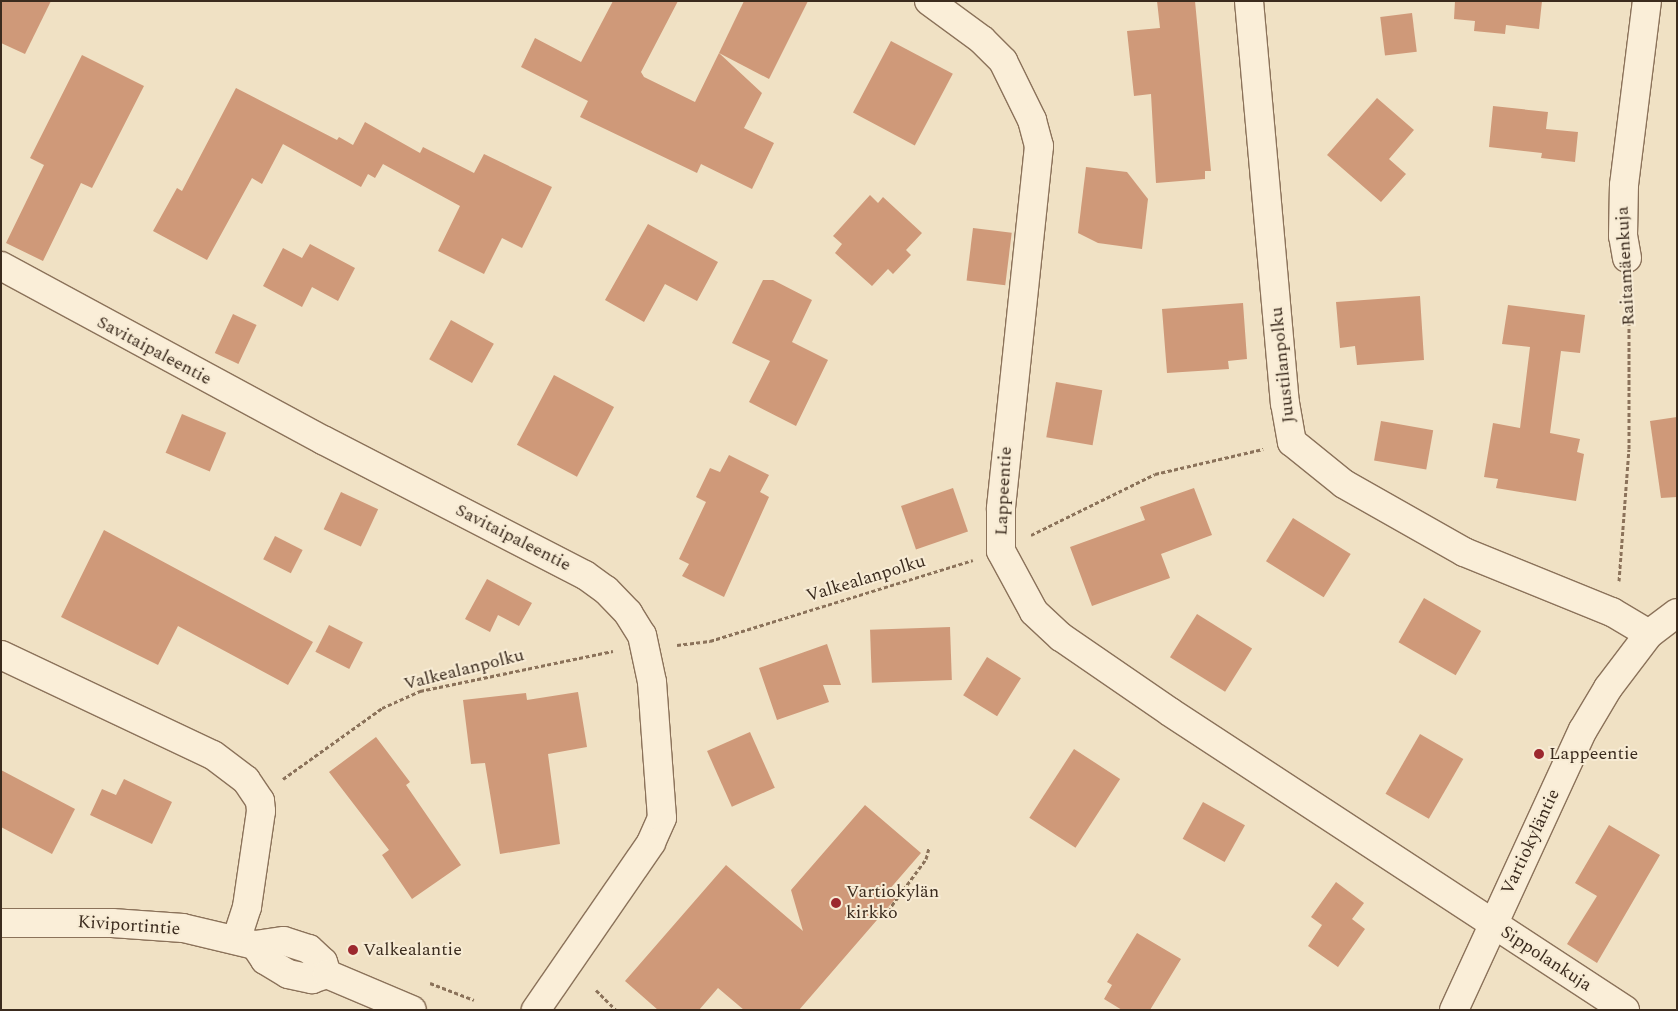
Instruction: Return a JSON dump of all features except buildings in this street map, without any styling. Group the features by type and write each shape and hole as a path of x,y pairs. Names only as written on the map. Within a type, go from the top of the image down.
{"street":[{"name":"Lappeentie","path":"929,1 982,40 1003,61 1032,120 1039,146 992,554 1034,612 1061,637 1493,925"},
{"name":"Juustilanpolku","path":"1249,1 1285,403 1292,442 1344,484 1464,552 1612,612 1649,634"},
{"name":"Raitamäenkuja","path":"1627,258 1623,236 1624,185 1647,1"},
{"name":"Savitaipaleentie","path":"1,266 314,436 585,575 606,590 658,646 658,738 662,818 651,843 536,1010"},
{"name":"Vartiokyläntie","path":"1454,1010 1583,730 1608,688 1649,634 1677,613"},
{"path":"1,654 213,755 238,772 256,794 261,811 245,943 265,960 288,974 312,979 327,974 412,1010"},
{"name":"Kiviportintie","path":"1,923 112,923 183,928 245,943"},
{"name":"Sippolankuja","path":"1493,925 1625,1010"}],"path":[{"name":"Raitamäenkuja","path":"1619,588 1619,562 1629,449 1631,277 1627,258"},
{"name":"Valkealanpolku","path":"256,794 382,708 420,691 658,646 710,641 992,554 1155,474 1292,442"},
{"path":"884,916 926,859 929,848"},
{"path":"596,990 616,1010"}],"place":[{"name":"Lappeentie","path":"1539,754"},
{"name":"Vartiokylän kirkko","path":"836,903"},
{"name":"Valkealantie","path":"353,950"}]}
